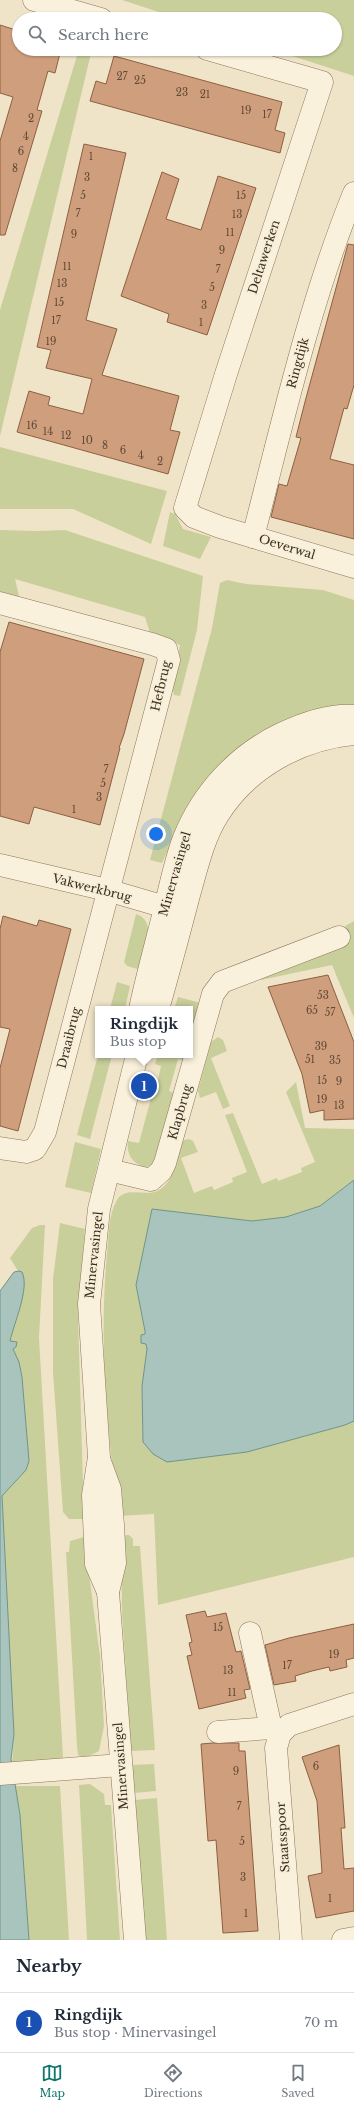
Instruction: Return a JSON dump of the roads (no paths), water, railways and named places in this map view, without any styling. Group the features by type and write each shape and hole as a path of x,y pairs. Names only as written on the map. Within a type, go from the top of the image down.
{"street":[{"path":"34,0 76,12"},
{"name":"Deltawerken","path":"220,527 194,517 185,508 226,374 322,82 231,56"},
{"name":"Ringdijk","path":"254,537 308,328 337,235 354,194"},
{"name":"Oeverwal","path":"220,527 354,566"},
{"name":"Hefbrug","path":"0,603 166,649 169,660 107,890"},
{"name":"Minervasingel","path":"159,1006 175,910 183,840 196,812 224,775 251,751 291,729 312,722 354,716"},
{"name":"Minervasingel","path":"141,1006 175,910 205,839 217,815 232,796 264,767 283,754 304,745 354,734"},
{"name":"Vakwerkbrug","path":"0,865 107,890 175,910"},
{"name":"Draaibrug","path":"0,1148 26,1152 35,1149 45,1132 107,890"},
{"name":"Klapbrug","path":"109,1170 151,1180 161,1171 177,1122 213,994 222,982 339,937"},
{"name":"Minervasingel","path":"135,1940 108,1592 96,1564 93,1495 99,1457 89,1304 96,1231 109,1170 137,1058"},
{"name":"Staatsspoor","path":"250,1632 276,1731 276,1748 291,1940"},
{"path":"218,1732 276,1731 289,1725 354,1704"},
{"path":"0,1774 121,1765"},
{"path":"343,1940 354,1938"}],"water":[{"path":"354,1180 354,1421 345,1425 247,1452 167,1462 153,1454 143,1442 142,1386 147,1349 146,1344 141,1343 141,1335 145,1334 145,1331 136,1285 152,1209 252,1221 286,1217 320,1206"},
{"path":"14,1272 22,1272 24,1279 23,1296 10,1341 17,1342 16,1347 13,1349 19,1362 22,1377 29,1461 26,1470 2,1496 14,1734 11,1759 20,1815 29,1940 0,1940 0,1291"}],"place":[{"name":"Ringdijk","path":"144,1086"}]}
